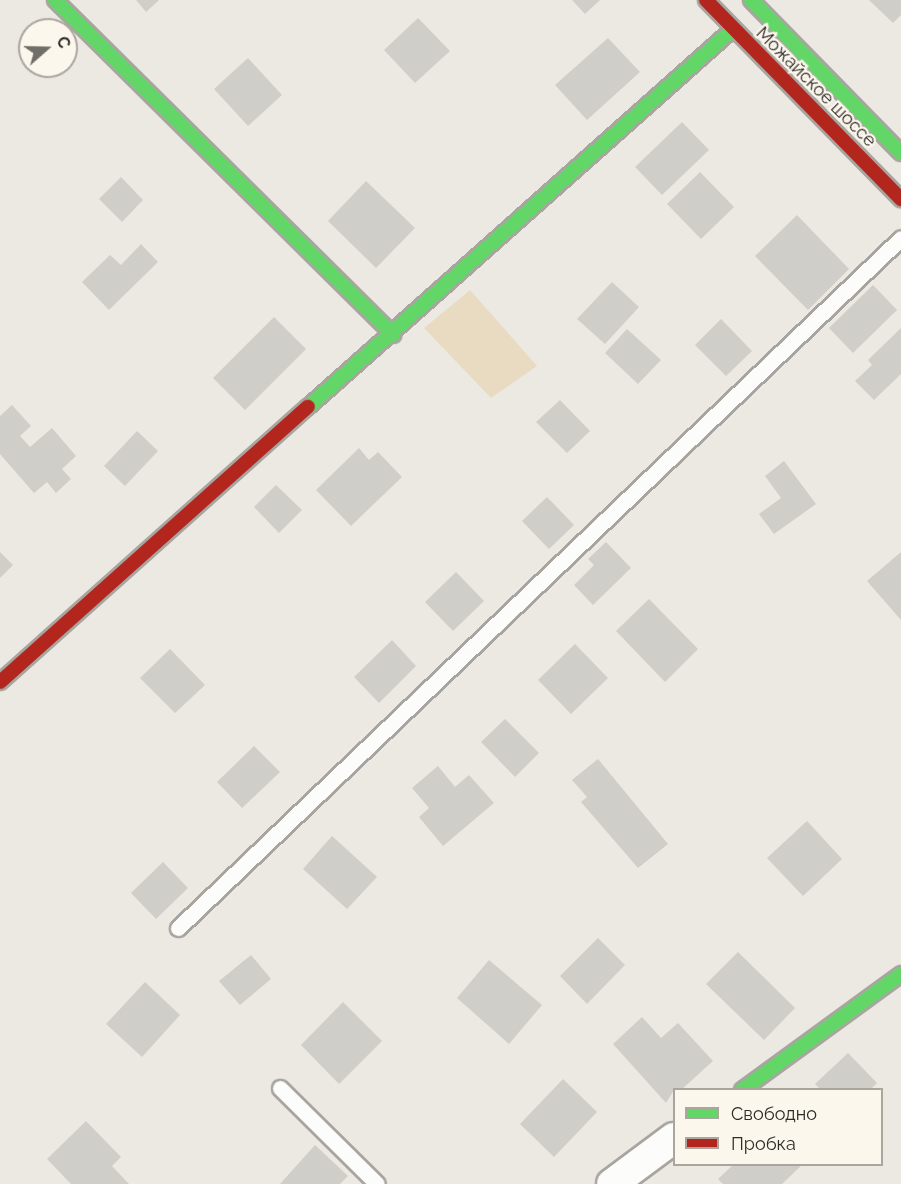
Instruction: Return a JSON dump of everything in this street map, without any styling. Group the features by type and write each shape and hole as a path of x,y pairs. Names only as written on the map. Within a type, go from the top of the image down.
{"street":[{"path":"55,0 393,335"},
{"name":"Можайское шоссе","path":"706,0 901,199"},
{"name":"Можайское шоссе","path":"751,0 901,153"},
{"path":"0,681 393,335 733,29"},
{"path":"743,1088 901,974"},
{"path":"612,1184 673,1139"}],"lane":[{"path":"178,928 901,238"},
{"path":"280,1088 377,1184"}],"shaded area":[{"path":"470,290 537,366 491,398 424,328"}],"building":[{"path":"136,0 159,0 146,12"},
{"path":"572,0 600,0 585,14"},
{"path":"869,0 901,0 901,15 893,23"},
{"path":"418,18 450,51 415,83 384,50"},
{"path":"608,38 640,72 587,120 555,85"},
{"path":"248,58 282,95 248,126 214,89"},
{"path":"682,122 709,150 662,195 635,167"},
{"path":"700,172 734,207 701,239 667,204"},
{"path":"121,177 143,200 122,222 99,199"},
{"path":"366,181 415,228 376,268 328,221"},
{"path":"797,215 849,269 808,310 755,256"},
{"path":"141,244 158,262 109,310 82,282 110,255 121,265"},
{"path":"612,282 639,307 605,344 577,319"},
{"path":"873,285 897,310 853,353 829,328"},
{"path":"274,317 306,349 245,410 213,378"},
{"path":"721,319 752,351 726,376 695,345"},
{"path":"901,328 901,374 874,400 855,381 872,365 868,360"},
{"path":"627,329 661,360 638,384 605,353"},
{"path":"560,400 590,431 567,453 536,422"},
{"path":"12,405 31,426 20,436 30,447 52,428 76,456 62,469 71,479 56,493 47,482 34,493 0,454 0,416"},
{"path":"137,431 158,451 125,486 104,466"},
{"path":"359,448 369,460 378,452 402,477 351,526 316,490"},
{"path":"784,461 816,504 774,534 759,514 781,498 765,476"},
{"path":"276,485 302,510 279,533 254,507"},
{"path":"547,497 574,525 549,549 522,521"},
{"path":"606,542 631,568 593,605 574,585 594,565 588,559"},
{"path":"0,552 13,565 0,578"},
{"path":"901,552 901,620 867,581"},
{"path":"456,572 484,601 453,631 425,602"},
{"path":"649,599 698,649 665,682 616,631"},
{"path":"392,640 416,666 379,703 354,677"},
{"path":"575,644 608,678 571,714 538,680"},
{"path":"170,649 205,685 175,713 140,678"},
{"path":"505,719 539,753 515,777 481,742"},
{"path":"254,746 280,772 242,808 217,782"},
{"path":"598,759 668,844 638,868 581,802 587,797 572,780"},
{"path":"438,766 455,787 469,775 494,803 443,846 419,817 429,808 412,788"},
{"path":"807,821 842,859 803,896 767,858"},
{"path":"332,836 377,877 347,909 303,869"},
{"path":"163,862 188,888 156,919 131,893"},
{"path":"598,938 625,965 587,1004 560,976"},
{"path":"738,952 795,1008 764,1040 706,984"},
{"path":"251,955 271,979 240,1005 219,981"},
{"path":"489,960 542,1005 509,1044 457,998"},
{"path":"145,982 180,1015 142,1057 106,1024"},
{"path":"343,1002 382,1041 339,1084 301,1045"},
{"path":"642,1017 661,1038 678,1023 713,1061 683,1088 673,1088 666,1103 613,1044"},
{"path":"848,1053 877,1083 872,1088 819,1088 815,1084"},
{"path":"563,1079 597,1112 554,1157 520,1124"},
{"path":"86,1121 121,1157 112,1166 129,1184 71,1184 47,1159"},
{"path":"315,1145 348,1176 340,1184 280,1184"},
{"path":"732,1166 801,1166 782,1184 723,1184 718,1179"}],"traffic: fast":[{"path":"55,0 393,335"},
{"path":"751,0 901,153"},
{"path":"308,407 733,29"},
{"path":"745,1088 901,974"}],"traffic: jam":[{"path":"706,0 901,199"},
{"path":"0,682 308,407"}]}
